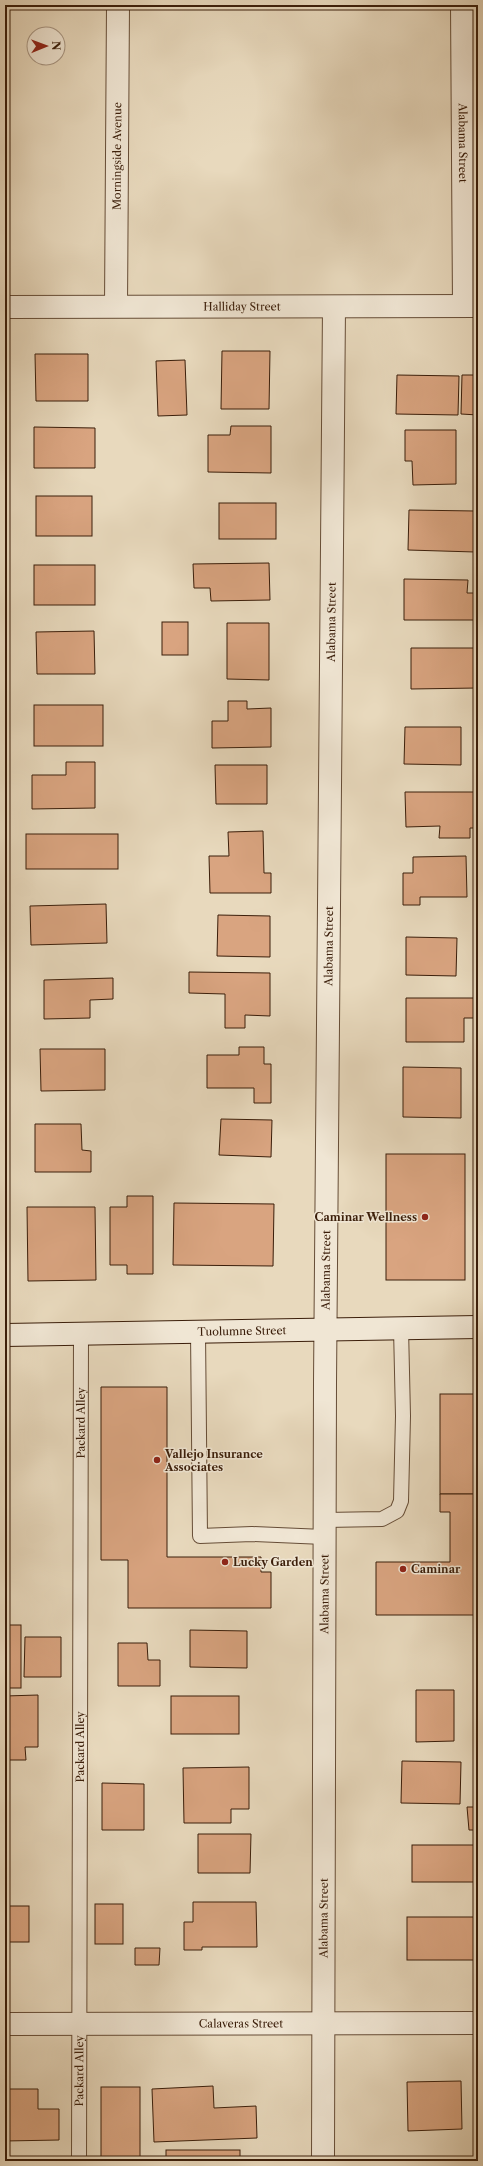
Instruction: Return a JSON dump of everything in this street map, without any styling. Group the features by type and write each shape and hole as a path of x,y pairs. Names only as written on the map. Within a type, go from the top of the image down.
{"street":[{"name":"Morningside Avenue","path":"116,306 118,5"},
{"name":"Alabama Street","path":"462,5 471,306"},
{"name":"Halliday Street","path":"5,307 471,306"},
{"name":"Alabama Street","path":"323,2161 322,2023 324,1528 327,1330 334,307"},
{"name":"Tuolumne Street","path":"5,1335 478,1327"},
{"name":"Calaveras Street","path":"5,2024 478,2023"}],"lane":[{"path":"198,1332 200,1536 252,1534 324,1528 382,1519 397,1511 401,1501 403,1416 401,1328"},
{"name":"Packard Alley","path":"79,2161 81,1334"}],"building":[{"path":"222,351 270,351 269,409 221,409"},
{"path":"35,354 88,354 88,401 36,401"},
{"path":"185,360 187,415 158,416 156,361"},
{"path":"397,375 459,376 458,415 396,414"},
{"path":"462,375 478,375 478,415 461,414"},
{"path":"231,426 271,426 271,473 208,472 208,435 230,435"},
{"path":"34,427 95,428 95,468 34,468"},
{"path":"405,430 456,430 456,484 413,485 412,461 405,461"},
{"path":"36,496 92,496 92,536 36,536"},
{"path":"219,503 276,503 276,539 219,539"},
{"path":"409,510 475,511 475,552 408,550"},
{"path":"269,563 270,600 211,601 210,588 194,588 193,564"},
{"path":"34,565 95,565 95,605 34,605"},
{"path":"404,579 468,580 467,593 478,593 478,620 404,620"},
{"path":"162,622 188,622 188,655 162,655"},
{"path":"227,623 269,623 269,680 227,679"},
{"path":"94,631 95,674 37,674 36,632"},
{"path":"411,648 477,648 477,688 411,689"},
{"path":"228,701 247,701 247,709 271,708 271,747 212,748 212,721 228,721"},
{"path":"34,705 103,705 103,746 34,746"},
{"path":"405,727 461,727 461,765 404,764"},
{"path":"66,762 95,762 95,808 32,809 32,775 66,775"},
{"path":"215,765 267,765 267,804 216,804"},
{"path":"405,792 478,792 478,828 470,828 470,838 439,838 440,826 406,827"},
{"path":"263,831 264,873 271,873 271,893 210,893 209,856 229,856 228,832"},
{"path":"26,834 118,834 118,869 26,869"},
{"path":"466,856 467,897 420,897 420,905 403,905 403,873 413,873 413,857"},
{"path":"106,904 107,943 31,945 30,906"},
{"path":"218,915 270,916 270,957 217,956"},
{"path":"406,937 457,938 456,976 406,975"},
{"path":"189,972 270,973 270,1016 245,1015 245,1028 225,1028 225,994 189,993"},
{"path":"113,978 113,999 90,1000 90,1018 44,1019 44,980"},
{"path":"406,998 478,998 478,1018 464,1018 464,1042 406,1042"},
{"path":"239,1047 264,1047 264,1064 271,1064 271,1103 254,1103 254,1088 207,1088 207,1055 239,1055"},
{"path":"40,1049 105,1049 105,1090 41,1091"},
{"path":"403,1067 461,1068 461,1118 403,1117"},
{"path":"221,1119 272,1120 271,1157 219,1155"},
{"path":"35,1124 81,1124 82,1150 91,1151 91,1172 35,1172"},
{"name":"Caminar Wellness","path":"386,1154 465,1154 465,1280 386,1280"},
{"path":"127,1196 153,1196 153,1274 127,1274 127,1265 110,1265 110,1207 127,1207"},
{"path":"174,1203 274,1204 273,1266 173,1265"},
{"path":"27,1207 95,1207 96,1280 28,1281"},
{"path":"101,1387 167,1387 167,1557 261,1557 261,1572 271,1572 271,1608 128,1608 128,1560 101,1560"},
{"path":"440,1394 478,1394 478,1494 440,1494"},
{"path":"440,1494 478,1494 478,1615 376,1615 376,1562 450,1562 450,1512 440,1512"},
{"path":"5,1625 21,1625 21,1688 5,1688"},
{"path":"190,1630 247,1631 247,1668 190,1667"},
{"path":"25,1637 61,1637 61,1677 24,1677"},
{"path":"118,1643 147,1643 148,1660 160,1660 160,1686 118,1686"},
{"path":"416,1690 454,1690 454,1741 416,1742"},
{"path":"38,1695 38,1747 25,1747 26,1760 5,1760 5,1696"},
{"path":"171,1696 239,1696 239,1734 171,1734"},
{"path":"402,1761 461,1762 460,1804 401,1803"},
{"path":"249,1767 249,1809 231,1809 231,1823 184,1823 183,1768"},
{"path":"102,1783 144,1784 144,1830 102,1830"},
{"path":"467,1807 478,1807 478,1830 469,1830"},
{"path":"198,1834 251,1834 250,1873 198,1873"},
{"path":"412,1845 478,1845 478,1882 412,1882"},
{"path":"193,1902 256,1902 257,1947 202,1947 202,1950 184,1950 184,1922 193,1922"},
{"path":"95,1904 123,1904 123,1944 95,1944"},
{"path":"5,1906 29,1906 29,1942 5,1942"},
{"path":"407,1917 478,1917 478,1960 407,1960"},
{"path":"135,1948 160,1948 159,1965 135,1965"},
{"path":"461,2081 462,2129 408,2131 407,2082"},
{"path":"213,2086 214,2108 256,2106 257,2138 154,2142 152,2089"},
{"path":"101,2087 140,2087 140,2161 101,2161"},
{"path":"5,2089 38,2089 38,2109 59,2109 59,2140 5,2141"},
{"path":"166,2150 240,2150 240,2161 166,2161"}],"place":[{"name":"Caminar Wellness","path":"425,1217"},
{"name":"Vallejo Insurance Associates","path":"157,1460"},
{"name":"Lucky Garden","path":"225,1562"},
{"name":"Caminar","path":"403,1569"}]}
